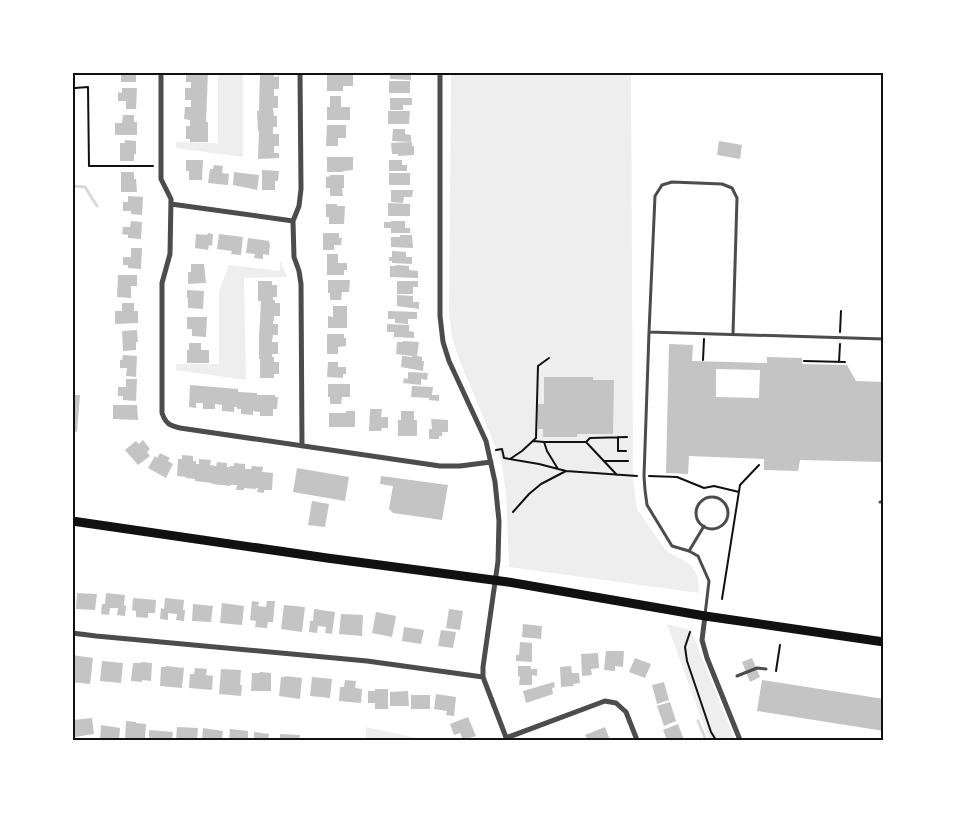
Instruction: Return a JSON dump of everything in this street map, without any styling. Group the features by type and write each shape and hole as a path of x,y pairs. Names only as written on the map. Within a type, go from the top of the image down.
{"main road":[{"path":"72,521 495,581 705,616 884,642"}],"street":[{"path":"161,72 161,179 171,199 170,254 162,283 162,413 165,421 180,428 440,466 460,466 491,462"},
{"path":"300,72 301,189 299,206 293,221 294,257 301,284 302,446"},
{"path":"440,72 440,316 443,342 486,441 495,482 499,521 498,561 483,677 507,739 605,701 616,703 626,712 637,740"},
{"path":"171,204 293,221"},
{"path":"705,616 702,640 707,658 740,740"},
{"path":"72,633 367,660 483,677"}],"lane":[{"path":"705,616 709,580 698,556 672,546 647,505 644,476 654,196 662,185 672,182 722,184 732,188 737,198 733,334"},
{"path":"649,332 884,339"},
{"path":"711,497 721,500 727,509 724,524 714,528 704,526 700,523 696,514 698,505 706,498 711,497"},
{"path":"689,552 704,526"},
{"path":"737,676 757,668 766,669"}],"path":[{"path":"75,88 88,87 89,166 154,166"},
{"path":"703,360 704,334"},
{"path":"510,459 536,438 538,366 549,358"},
{"path":"804,361 845,362"},
{"path":"618,437 618,451 626,451"},
{"path":"533,441 586,442 590,438 627,437"},
{"path":"544,442 558,469"},
{"path":"586,442 617,475"},
{"path":"489,451 502,449 504,458 566,471 677,478 704,488 714,486 739,492"},
{"path":"604,461 628,461"},
{"path":"722,599 740,485 759,465"},
{"path":"513,512 529,494 542,484 566,471"},
{"path":"690,632 685,646 687,661 711,732 716,740"},
{"path":"776,670 780,645"}],"shaded area":[{"path":"218,73 243,73 243,157 176,148 176,142 218,143"},
{"path":"451,73 631,73 633,479 637,509 664,548 669,553 685,561 695,571 698,579 699,593 509,567 506,493 501,460 452,338 449,312"},
{"path":"280,260 287,277 244,278 246,380 176,370 176,364 219,364 219,291 229,265 280,271"},
{"path":"667,624 691,630 735,740 709,740"},
{"path":"366,727 426,740 366,740"}],"building":[{"path":"121,72 136,72 136,82 121,82"},
{"path":"186,72 208,72 206,122 208,122 208,142 190,142 190,139 186,139 186,126 190,126 190,120 184,119 185,107 191,107 191,100 185,100 185,88 191,88 191,82 186,82"},
{"path":"260,72 274,72 274,77 279,76 279,89 274,89 274,96 278,96 278,108 273,108 274,116 277,116 277,127 273,127 273,134 279,134 279,146 274,146 274,153 279,153 279,158 258,159 259,131 257,111 259,111"},
{"path":"327,72 353,73 353,86 343,86 343,91 327,91"},
{"path":"390,72 413,72 413,75 411,75 411,80 390,79"},
{"path":"389,81 410,81 410,93 389,93"},
{"path":"122,88 137,88 136,109 126,109 126,101 118,101 118,92 122,93"},
{"path":"330,96 341,96 341,107 350,107 350,120 327,120 327,107 330,107"},
{"path":"390,98 412,98 412,105 403,105 403,110 390,110"},
{"path":"388,111 410,111 409,124 388,124"},
{"path":"123,115 134,115 134,122 137,122 137,135 115,135 115,123 122,123"},
{"path":"327,125 346,125 346,138 338,138 338,146 326,146"},
{"path":"393,129 405,129 405,134 411,135 411,142 392,141"},
{"path":"125,140 136,141 134,161 120,161 120,143 125,143"},
{"path":"719,141 742,145 740,159 717,155"},
{"path":"412,142 414,155 398,156 398,154 392,154 391,143"},
{"path":"327,157 353,157 353,170 327,172"},
{"path":"186,160 203,160 202,180 189,180 189,171 186,171"},
{"path":"389,160 402,160 402,165 407,165 407,171 389,171"},
{"path":"214,165 223,166 222,173 229,174 228,185 208,183 210,169 213,169"},
{"path":"262,170 279,171 278,181 275,181 275,190 262,190"},
{"path":"121,172 134,172 137,192 121,192"},
{"path":"234,172 259,175 257,190 233,185"},
{"path":"389,173 410,173 410,185 389,185"},
{"path":"330,175 344,175 343,196 330,196 330,188 326,188 326,177"},
{"path":"391,190 413,190 412,197 404,197 403,203 391,202"},
{"path":"128,196 143,197 142,215 131,214 131,211 123,211 123,202 128,202"},
{"path":"388,203 410,204 410,216 388,216"},
{"path":"326,204 345,206 344,224 329,224 329,217 326,217"},
{"path":"131,221 142,222 141,239 128,238 128,235 122,234 123,227 130,227"},
{"path":"405,221 405,228 410,228 410,233 391,233 391,228 384,228 384,222"},
{"path":"208,233 213,234 212,246 209,245 208,250 195,248 196,234 207,235"},
{"path":"323,233 339,233 339,238 342,238 341,245 334,245 334,250 323,250"},
{"path":"219,234 243,237 241,255 231,254 232,251 217,249"},
{"path":"400,235 412,235 413,248 391,247 391,237 400,237"},
{"path":"248,238 269,241 269,255 263,254 263,259 254,258 255,254 246,253"},
{"path":"131,248 142,248 141,269 128,268 128,265 123,265 123,257 131,257"},
{"path":"392,251 406,252 406,257 412,257 412,264 392,263 392,261 389,261 389,257 392,257"},
{"path":"327,254 338,254 338,263 347,263 347,270 344,270 344,275 327,275"},
{"path":"191,264 204,264 206,283 188,284 188,272 191,272"},
{"path":"390,266 409,266 409,270 418,271 418,278 390,277"},
{"path":"118,275 137,275 137,286 131,286 131,298 117,297"},
{"path":"328,280 350,280 349,292 342,292 341,300 330,300"},
{"path":"258,281 272,281 272,285 277,285 277,297 273,297 273,300 275,300 275,303 280,303 280,316 274,316 273,321 273,324 278,324 278,335 273,335 272,342 278,342 278,354 272,354 272,357 274,357 274,362 279,362 279,374 274,374 274,378 260,378 259,338 261,301 258,301"},
{"path":"398,281 418,281 418,287 413,287 413,294 397,294"},
{"path":"187,290 204,291 203,309 188,308"},
{"path":"397,295 413,296 413,302 419,302 419,309 397,306"},
{"path":"122,303 134,303 134,311 138,311 138,323 115,324 115,311 122,311"},
{"path":"333,306 347,306 347,328 328,328 328,316 333,317"},
{"path":"388,311 417,312 417,319 408,319 408,324 395,323 395,319 388,319"},
{"path":"187,317 207,317 206,337 192,336 192,329 187,329"},
{"path":"387,324 409,325 409,331 414,332 414,338 394,337 394,332 387,332"},
{"path":"137,330 138,342 136,342 136,350 123,351 122,331"},
{"path":"327,334 344,334 346,346 338,347 338,354 327,354"},
{"path":"397,342 419,342 417,356 422,357 422,361 424,361 423,371 401,367 402,356 412,357 396,354"},
{"path":"189,343 201,343 201,350 209,350 209,363 187,363"},
{"path":"669,344 693,345 692,361 767,363 767,357 802,358 802,364 847,365 856,381 884,382 884,462 800,460 798,471 764,470 764,459 689,456 688,474 666,473","holes":["716,369 760,370 759,398 716,397"]},
{"path":"123,355 137,356 136,377 126,376 127,368 120,368 120,360 122,360"},
{"path":"328,362 338,362 338,367 346,367 346,374 343,374 343,378 327,377"},
{"path":"408,372 428,373 427,380 421,379 421,385 403,383 404,378 408,379"},
{"path":"544,377 593,377 593,380 614,380 613,434 577,434 577,437 543,437 543,429 538,429 538,404 544,404"},
{"path":"126,379 137,379 136,401 123,400 123,396 118,396 118,387 126,387"},
{"path":"328,384 350,384 350,397 342,397 341,404 330,404"},
{"path":"190,385 238,389 238,392 257,393 257,395 275,395 275,397 278,397 277,409 273,409 273,416 260,416 260,412 253,411 253,415 241,414 241,409 237,409 237,407 234,407 234,412 222,411 222,405 215,404 215,409 203,409 203,403 196,403 196,408 189,407"},
{"path":"412,386 433,387 432,395 439,395 439,401 429,400 429,398 411,397"},
{"path":"72,395 80,395 77,432 72,431"},
{"path":"113,405 137,405 138,420 113,419"},
{"path":"370,409 382,409 381,417 388,417 388,428 382,428 381,431 369,431"},
{"path":"346,411 355,411 355,427 329,427 329,413 346,413"},
{"path":"401,411 414,411 414,420 417,420 417,436 398,436 398,420 401,420"},
{"path":"431,419 448,420 448,432 442,432 442,436 439,436 439,439 429,439 429,429 432,429"},
{"path":"143,440 150,449 147,452 150,456 138,465 125,450 136,441 139,444"},
{"path":"160,453 170,458 168,461 173,464 166,478 148,468 155,456 157,458"},
{"path":"182,455 193,456 193,461 196,461 196,464 199,464 199,459 211,460 210,465 216,466 217,462 227,463 227,467 234,466 234,463 245,464 245,469 251,469 252,466 263,467 262,472 273,473 272,490 264,490 264,493 257,492 258,488 236,490 237,485 212,484 177,476 178,459 182,459"},
{"path":"297,468 349,477 345,501 293,492"},
{"path":"381,476 448,485 442,520 393,513 389,509 393,486 380,484"},
{"path":"312,501 329,504 325,527 308,525"},
{"path":"77,593 97,594 95,610 76,609"},
{"path":"106,593 125,595 125,616 117,615 118,608 110,608 109,615 101,614 102,604 105,604"},
{"path":"133,598 156,600 155,613 148,613 148,618 136,617 136,611 132,610"},
{"path":"165,598 184,600 184,621 176,620 177,614 168,613 168,620 160,619 161,608 164,609"},
{"path":"252,601 259,602 258,606 266,607 267,601 275,601 273,622 268,622 267,628 255,627 256,621 250,620"},
{"path":"222,603 244,606 242,625 220,623"},
{"path":"193,604 213,606 211,622 192,621"},
{"path":"284,605 305,607 302,632 281,629"},
{"path":"314,609 335,612 332,634 325,633 326,627 318,626 317,633 309,632 310,621 313,621"},
{"path":"449,609 463,611 460,630 446,628"},
{"path":"376,612 396,616 392,637 372,633"},
{"path":"341,614 363,615 362,636 339,634"},
{"path":"523,624 542,626 541,639 522,637"},
{"path":"404,627 424,630 421,644 402,641"},
{"path":"441,630 456,632 453,648 438,646"},
{"path":"520,642 532,643 532,662 516,661 516,655 519,655"},
{"path":"606,651 624,651 623,667 615,666 615,671 604,670"},
{"path":"598,653 599,668 591,669 592,675 582,676 581,654"},
{"path":"72,655 93,658 90,684 72,682"},
{"path":"635,658 651,664 645,678 629,672"},
{"path":"752,658 760,677 750,682 742,662"},
{"path":"102,661 123,663 121,683 100,681"},
{"path":"133,663 152,663 151,681 131,681"},
{"path":"518,666 531,666 531,669 537,669 537,676 532,675 532,685 519,685"},
{"path":"571,666 572,673 579,673 580,683 573,684 574,686 561,687 560,667"},
{"path":"161,667 184,668 182,688 160,686"},
{"path":"195,668 207,669 206,675 213,676 212,690 189,688 190,674 194,674"},
{"path":"221,669 241,670 241,696 219,694"},
{"path":"252,673 271,673 271,691 251,691"},
{"path":"281,677 302,678 300,699 279,696"},
{"path":"312,677 332,679 330,698 310,696"},
{"path":"345,680 356,681 355,688 362,689 361,703 339,701 340,687 344,687"},
{"path":"762,680 884,699 884,731 757,711"},
{"path":"554,682 553,694 526,703 523,691"},
{"path":"664,682 669,700 657,704 652,685"},
{"path":"375,689 388,689 388,709 375,709 375,703 368,703 368,691 375,691"},
{"path":"408,691 409,706 390,706 390,692"},
{"path":"436,694 456,697 454,716 446,715 447,711 434,709"},
{"path":"411,695 430,695 430,709 411,709"},
{"path":"670,702 676,721 664,726 657,706"},
{"path":"468,717 476,736 463,740 460,733 454,735 450,724"},
{"path":"92,718 94,734 75,737 73,720"},
{"path":"126,721 146,724 145,740 125,740"},
{"path":"678,724 684,740 667,740 663,730"},
{"path":"101,725 120,728 119,740 100,740"},
{"path":"177,727 198,728 197,740 176,740"},
{"path":"605,727 610,740 588,740 585,735"},
{"path":"203,728 223,731 222,740 202,740"},
{"path":"230,729 248,731 248,740 229,740"},
{"path":"149,730 173,732 172,740 149,740"},
{"path":"254,732 269,734 268,740 254,740"},
{"path":"280,734 300,735 299,740 280,740"}],"waterway":[{"path":"72,186 85,187 97,206"},
{"path":"698,721 706,740"}]}
